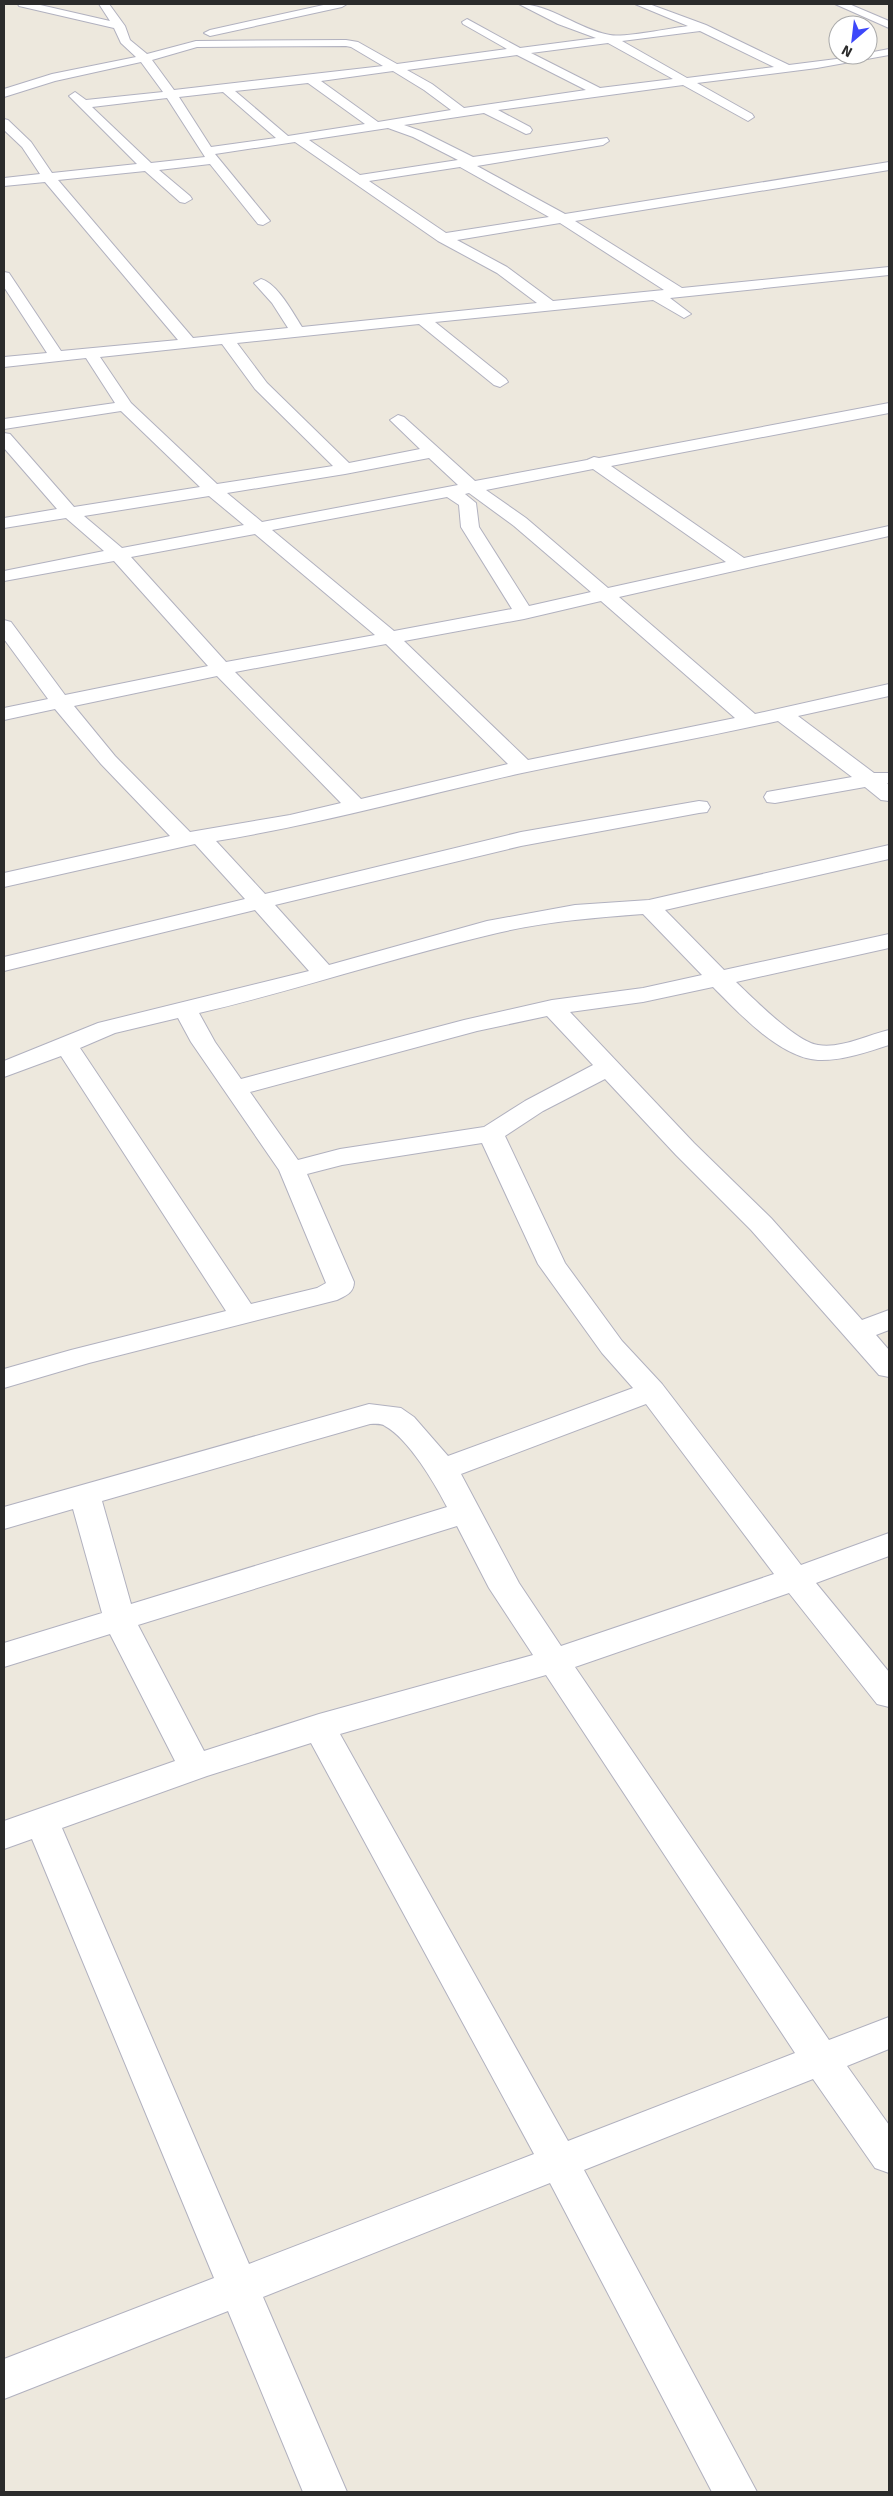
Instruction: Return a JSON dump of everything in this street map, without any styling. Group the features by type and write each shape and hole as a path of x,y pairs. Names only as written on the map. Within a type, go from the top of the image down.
{"street":[{"path":"104,4 119,26"},
{"path":"97,67 147,44 267,21 342,4"},
{"path":"524,4 562,22 610,39 748,116"},
{"path":"640,4 702,27 785,68"},
{"path":"840,4 889,26"},
{"path":"23,5 119,26 147,44 181,49"},
{"path":"851,8 869,6"},
{"path":"267,21 273,10"},
{"path":"468,22 518,51 599,92"},
{"path":"83,104 172,96 310,79 702,27"},
{"path":"4,93 52,78 200,44 277,45 346,43 354,44 428,87 461,112"},
{"path":"147,44 144,58 172,96 210,155 263,221"},
{"path":"4,182 146,167 484,108 785,68 830,64 889,52"},
{"path":"11,77 34,83"},
{"path":"52,78 83,104 146,167 185,199"},
{"path":"310,79 383,125 417,134 469,164 563,219 678,292"},
{"path":"226,89 293,140 360,179 443,238 502,270 549,305"},
{"path":"484,108 526,130"},
{"path":"4,123 27,145 49,178 190,344"},
{"path":"360,179 469,164 602,141"},
{"path":"11,146 27,145"},
{"path":"443,238 889,166"},
{"path":"4,362 889,271"},
{"path":"4,276 57,357"},
{"path":"261,283 278,301 298,332"},
{"path":"656,295 684,314"},
{"path":"422,319 500,382"},
{"path":"227,340 261,386 304,426 345,469"},
{"path":"90,353 125,406 256,528 389,637 523,767"},
{"path":"4,424 125,406"},
{"path":"4,576 594,462 889,408"},
{"path":"398,420 470,486 520,522 564,563 605,595 750,720"},
{"path":"4,438 70,513 117,553 221,669 357,807"},
{"path":"4,523 345,469 432,452"},
{"path":"594,462 742,564"},
{"path":"449,490 467,503 470,527 524,613"},
{"path":"4,714 221,669 524,613 889,531"},
{"path":"4,626 60,702 108,760 261,902 322,972"},
{"path":"4,880 193,838 290,822 523,767 659,742 889,690"},
{"path":"782,714 880,778 889,796"},
{"path":"775,797 880,778"},
{"path":"4,964 521,839 699,807"},
{"path":"4,1069 107,1028 184,1008 262,991 322,972 487,928 575,912 650,907 889,852"},
{"path":"650,907 719,978 782,1036 810,1052 833,1052 889,1037"},
{"path":"235,1088 473,1025 552,1007 643,995 889,941"},
{"path":"552,1007 685,1149 761,1224 889,1368"},
{"path":"4,1379 81,1356 327,1294 340,1287 340,1282 322,1246 304,1194 292,1170 203,1042 184,1008"},
{"path":"66,1045 244,1316"},
{"path":"292,1170 340,1157 491,1134 534,1106 609,1067"},
{"path":"491,1134 552,1264 612,1347 652,1391 795,1579 889,1695"},
{"path":"857,1333 889,1320"},
{"path":"443,1469 652,1391"},
{"path":"4,1518 369,1414 390,1415 403,1424 443,1469 506,1588 822,2061 889,2156"},
{"path":"85,1495 120,1621 195,1767"},
{"path":"4,1655 120,1621 467,1512"},
{"path":"4,1835 195,1767 319,1727 554,1661 795,1579 889,1544"},
{"path":"319,1727 560,2163 735,2492"},
{"path":"42,1822 325,2492"},
{"path":"4,2379 822,2061 889,2033"}]}
